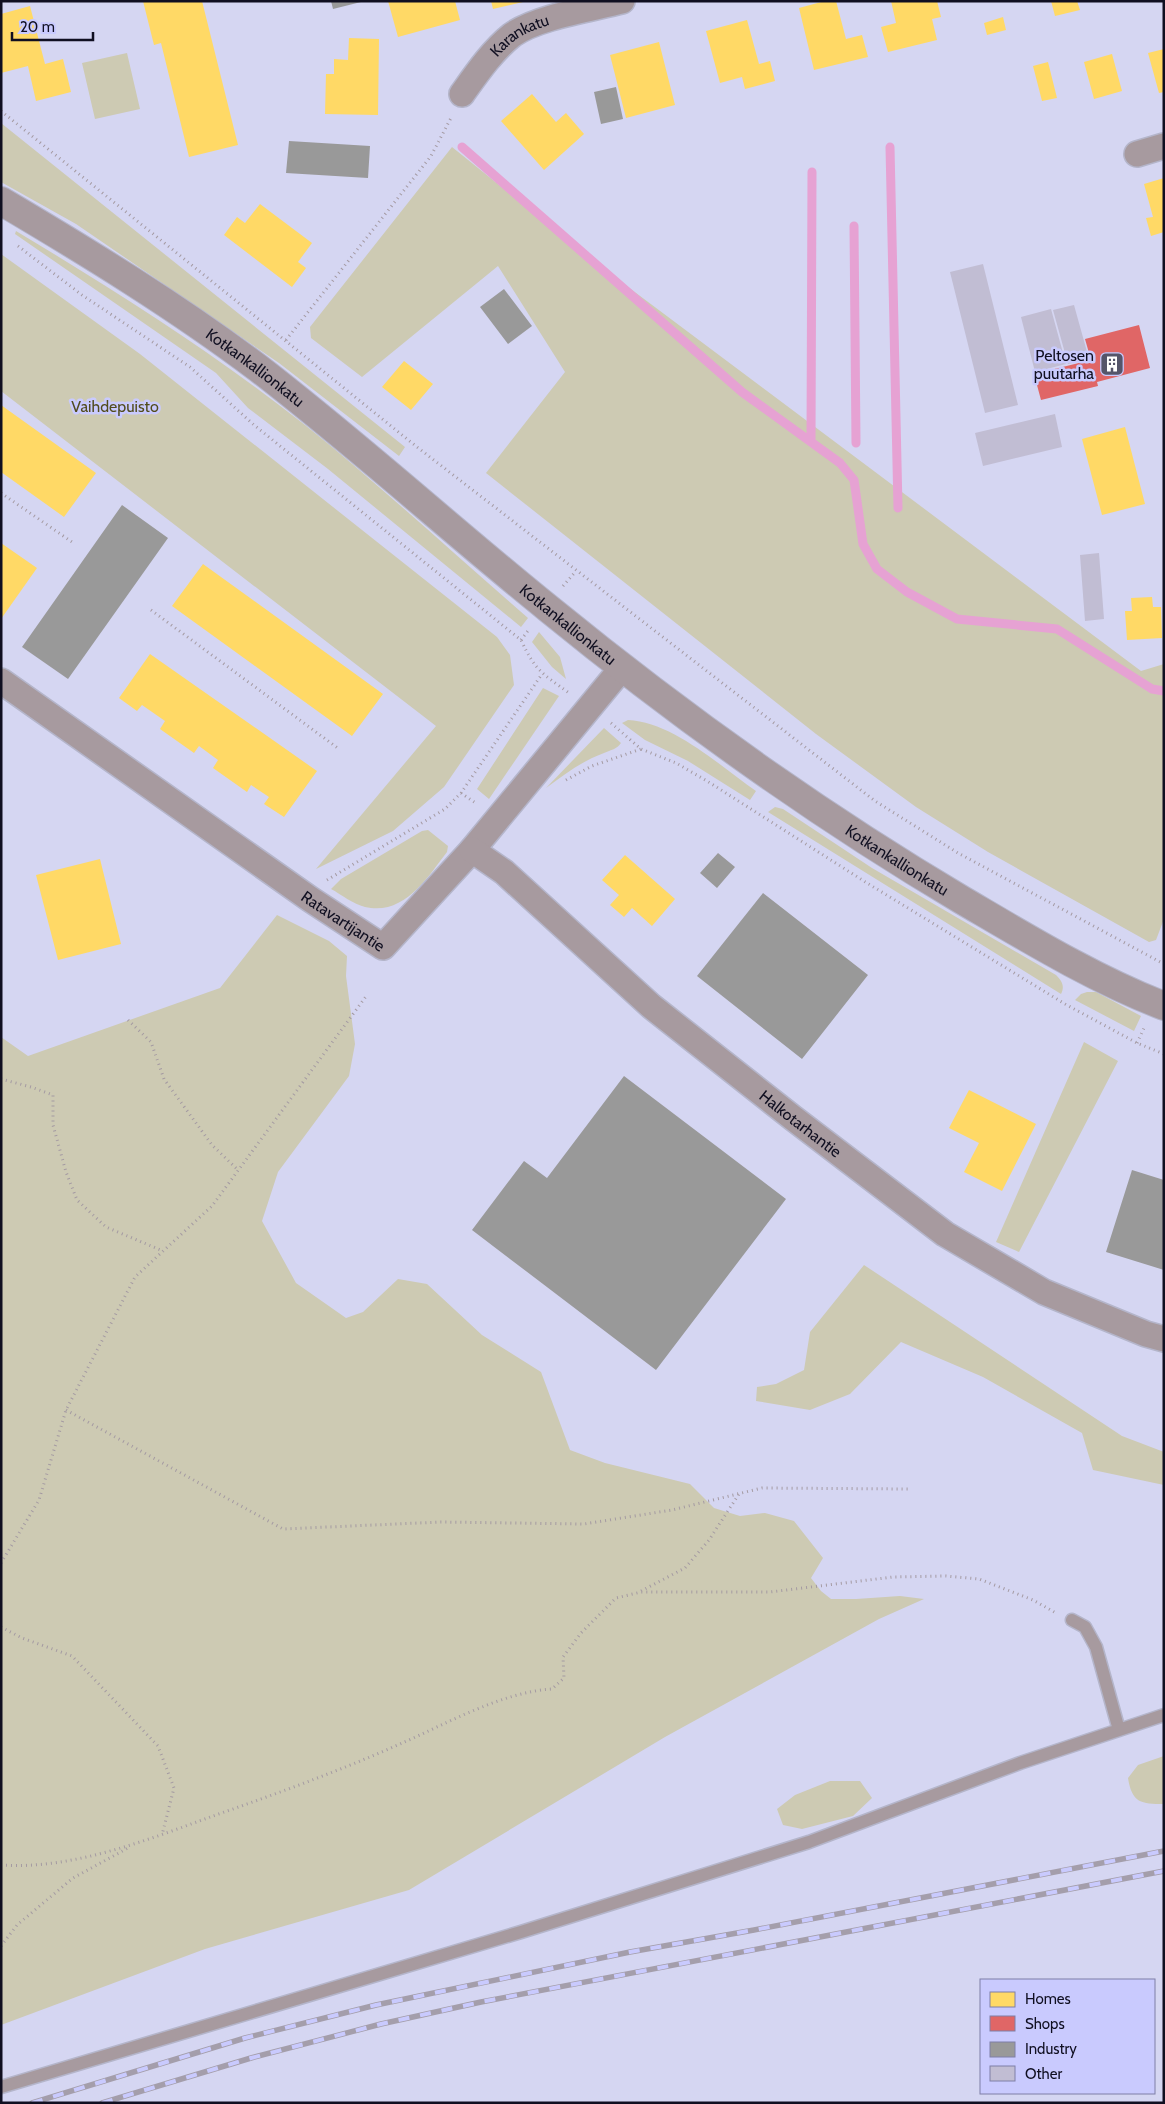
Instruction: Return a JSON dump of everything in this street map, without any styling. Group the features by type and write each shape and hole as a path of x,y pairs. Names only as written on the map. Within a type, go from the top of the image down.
{"street":[{"name":"Karankatu","path":"462,94 489,58 513,35 540,22 596,4 622,1"},
{"path":"1137,154 1164,146"},
{"name":"Kotkankallionkatu","path":"1,201 180,312 258,369 400,482 546,607 622,668 791,791 905,866 1001,923 1110,982 1164,1006"},
{"name":"Ratavartijantie","path":"1,681 310,899 383,947 472,850 622,668"},
{"name":"Halkotarhantie","path":"472,850 504,872 651,1006 945,1234 1044,1292 1146,1334 1164,1339"}],"lane":[{"path":"1072,1620 1085,1627 1096,1647 1119,1730"},
{"path":"1,2087 521,1932 809,1842 1020,1763 1164,1715"}],"path":[{"path":"286,340 431,156 447,129 462,94"},
{"path":"1,110 417,447 875,800 958,854 1164,964"},
{"path":"16,244 82,295 190,367 254,425 521,640 530,660 542,674 564,689"},
{"path":"1,493 72,542"},
{"path":"563,587 576,571"},
{"path":"151,610 339,749"},
{"path":"521,640 534,623"},
{"path":"324,883 335,874 427,822 445,809 461,793 542,674"},
{"path":"610,722 641,749 658,754 699,776 867,883 1065,1004 1137,1043 1164,1054"},
{"path":"563,782 592,766 641,749"},
{"path":"461,793 483,808"},
{"path":"1,1563 39,1500 66,1410 135,1277 212,1206 367,995"},
{"path":"128,1020 151,1042 164,1079 212,1145 238,1170"},
{"path":"1,1079 53,1095 53,1125 66,1172 77,1200 106,1227 163,1252"},
{"path":"66,1410 283,1529 441,1522 584,1524 672,1510 762,1488 908,1489"},
{"path":"1,1865 14,1866 62,1862 133,1845 284,1791 389,1749 504,1698 536,1690 552,1689 564,1678 562,1657 581,1633 616,1598 640,1592 685,1568 709,1540 739,1493"},
{"path":"1,1549 6,1554"},
{"path":"640,1592 770,1592 893,1577 946,1576 979,1579 1034,1600 1072,1620"},
{"path":"1,1627 22,1638 72,1656 158,1746 174,1788 162,1835"},
{"path":"1,1946 17,1925 73,1878 133,1845"}],"green space":[{"path":"127,53 140,109 95,119 82,63"},
{"path":"1,123 405,447 399,456 279,363 76,224 1,182"},
{"path":"452,147 592,260 1141,671 1164,664 1164,919 1156,940 1149,942 988,852 916,807 816,734 486,473 565,372 498,266 362,377 311,338 310,327"},
{"path":"16,231 91,276 200,348 271,398 362,472 528,618 521,627 328,469 248,408 216,373 15,234"},
{"name":"Vaihdepuisto","path":"1,254 140,354 497,637 510,655 514,685 444,787 393,831 316,869 436,726 1,391"},
{"path":"539,632 560,657 566,679 552,667 532,642"},
{"path":"543,688 559,696 489,799 477,789"},
{"path":"628,720 662,728 679,737 712,758 756,791 750,800 688,761 645,740 622,723"},
{"path":"604,728 621,743 614,749 581,764 546,788"},
{"path":"775,807 783,809 872,868 1056,975 1062,984 1061,994 768,812"},
{"path":"428,830 448,846 447,852 423,883 403,900 391,906 379,908 365,907 352,902 331,889 341,879 422,831"},
{"path":"277,915 329,941 347,956 346,976 355,1044 349,1076 278,1172 262,1221 296,1283 346,1318 363,1312 398,1279 427,1284 482,1335 541,1372 570,1450 605,1463 690,1484 714,1508 740,1516 765,1513 794,1521 823,1558 811,1578 821,1591 831,1599 900,1596 924,1599 879,1619 665,1737 409,1890 205,1949 1,2025 1,1037 28,1056 220,988"},
{"path":"1096,992 1141,1016 1134,1031 1075,1000 1081,994"},
{"path":"1084,1042 1118,1061 1019,1252 996,1242"},
{"path":"864,1265 1122,1436 1164,1452 1164,1485 1093,1470 1082,1433 983,1377 901,1342 850,1394 810,1410 756,1401 757,1387 776,1384 804,1370 810,1332"},
{"path":"1164,1756 1164,1804 1139,1800 1132,1793 1128,1778 1138,1765"},
{"path":"830,1781 860,1781 872,1798 853,1816 802,1829 783,1825 777,1809 795,1795"}],"building: Homes":[{"path":"143,1 202,1 238,145 189,157 161,43 154,45"},
{"path":"388,1 455,1 460,20 398,37"},
{"path":"491,1 523,1 523,2 493,9"},
{"path":"825,1 836,1 846,39 862,35 868,57 814,70 799,8"},
{"path":"891,1 937,1 941,17 932,19 937,40 888,52 881,27 896,23"},
{"path":"1051,1 1077,1 1080,10 1055,16"},
{"path":"30,6 45,64 63,59 71,92 36,101 28,66 1,73 1,14"},
{"path":"1003,17 1006,30 987,35 984,23"},
{"path":"747,20 759,64 770,61 775,81 745,89 742,77 720,83 706,31"},
{"path":"349,38 379,39 378,115 325,114 326,74 334,74 334,59 348,60"},
{"path":"659,42 675,105 626,118 610,55"},
{"path":"1164,49 1164,92 1159,93 1148,53"},
{"path":"1112,54 1122,91 1094,99 1084,62"},
{"path":"1048,62 1057,98 1042,101 1033,66"},
{"path":"532,94 556,122 566,113 584,134 544,170 501,121"},
{"path":"1164,178 1164,232 1151,236 1146,218 1153,217 1144,184"},
{"path":"260,204 312,243 298,262 306,268 292,287 224,235 237,217 245,223"},
{"path":"404,361 433,384 411,410 382,387"},
{"path":"1,405 96,473 64,517 1,472"},
{"path":"1125,427 1145,504 1102,515 1082,439"},
{"path":"1,543 37,568 1,619"},
{"path":"203,564 383,694 352,736 172,606"},
{"path":"1152,597 1153,607 1161,607 1162,638 1127,640 1125,611 1132,611 1131,598"},
{"path":"150,654 317,771 284,817 264,804 269,797 251,785 247,792 213,768 218,760 199,746 194,753 160,729 165,721 142,705 137,711 119,698"},
{"path":"625,855 675,899 652,926 632,908 624,917 610,905 619,895 602,880"},
{"path":"100,859 121,944 58,960 36,875"},
{"path":"969,1090 1036,1124 1002,1191 964,1172 979,1143 949,1128"}],"building: Shops":[{"name":"Peltosen puutarha","path":"1139,325 1150,368 1097,382 1098,386 1041,400 1034,374 1091,360 1085,339"}],"building: Industry":[{"path":"331,1 360,1 361,2 333,9"},
{"path":"616,87 623,119 601,124 594,92"},
{"path":"289,141 370,146 368,178 286,173"},
{"path":"504,289 532,326 508,344 480,307"},
{"path":"122,505 168,538 68,679 22,647"},
{"path":"718,853 735,867 717,888 700,873"},
{"path":"763,893 868,975 802,1059 697,976"},
{"path":"624,1076 786,1199 656,1370 472,1230 524,1161 547,1178"},
{"path":"1132,1170 1164,1180 1164,1270 1106,1252"}],"building: Other":[{"path":"983,264 1018,405 985,413 950,272"},
{"path":"1074,305 1089,359 1068,364 1053,310"},
{"path":"1051,309 1066,364 1035,372 1021,317"},
{"path":"1055,414 1062,447 983,466 975,433"},
{"path":"1099,553 1104,619 1085,621 1080,555"}],"waterway":[{"path":"462,147 742,392 840,463 854,480 863,544 877,569 907,592 957,619 1057,629 1152,689 1164,691"},
{"path":"890,147 898,508"},
{"path":"811,442 812,172"},
{"path":"854,226 856,443"}],"railway":[{"path":"32,2103 245,2038 376,2005 630,1952 1164,1851"},
{"path":"102,2103 251,2058 381,2024 481,2002 1164,1871"}],"place":[{"name":"Peltosen puutarha","path":"1112,364"}]}
